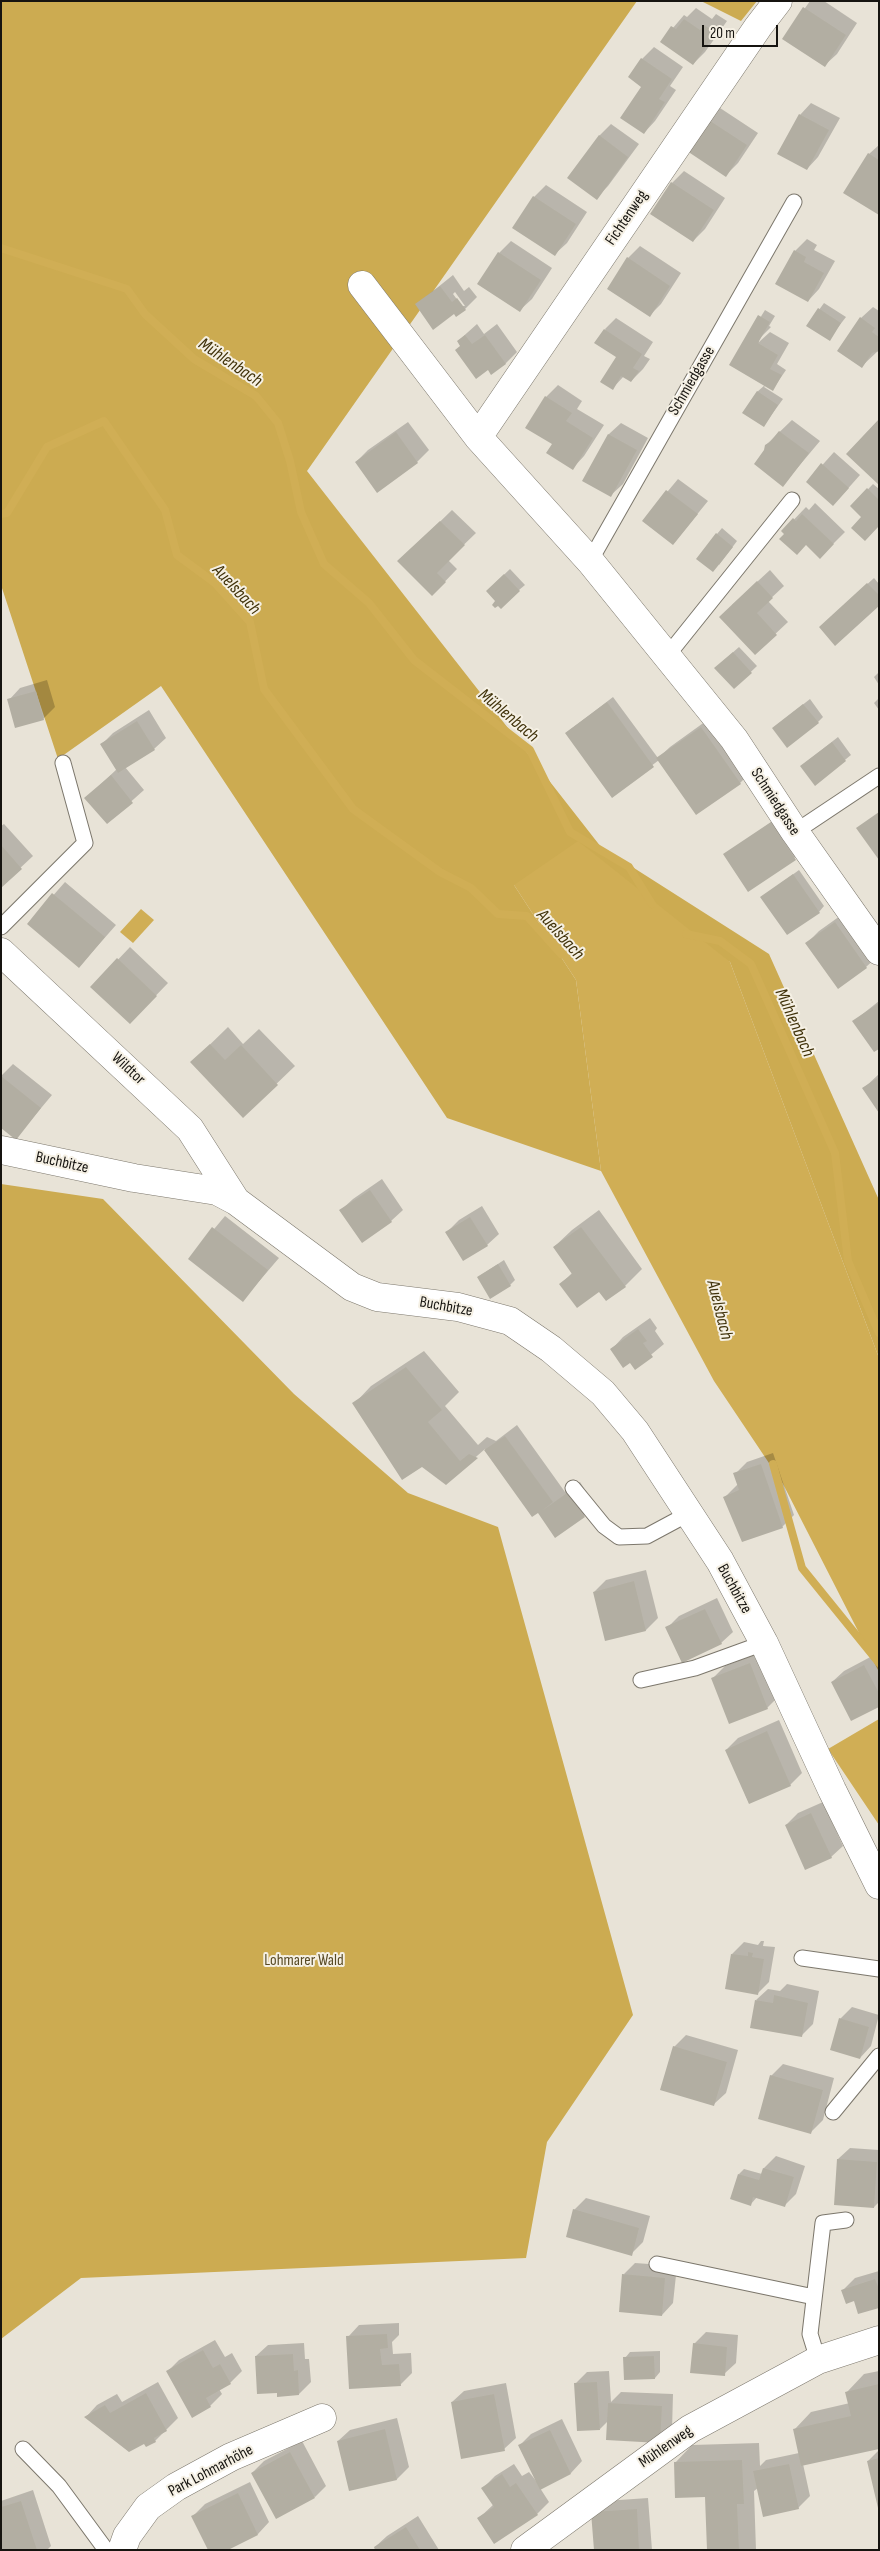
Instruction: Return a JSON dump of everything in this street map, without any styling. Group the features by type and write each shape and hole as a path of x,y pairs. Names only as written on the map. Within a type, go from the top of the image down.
{"street":[{"name":"Fichtenweg","path":"478,437 730,67 778,1"},
{"name":"Schmiedgasse","path":"362,285 478,437 590,561 734,739 795,832 879,951"},
{"name":"Wildtor","path":"1,952 190,1128 236,1201"},
{"name":"Buchbitze","path":"1,1150 134,1178 217,1191 236,1201 352,1287 377,1297 458,1307 510,1322 551,1349 603,1393 635,1431 720,1561 764,1643 832,1790 879,1885"},
{"name":"Mühlenweg","path":"524,2550 690,2429 818,2360 879,2340"},
{"name":"Park Lohmarhöhe","path":"122,2550 126,2536 148,2507 176,2488 231,2457 322,2418"}],"lane":[{"name":"Schmiedgasse","path":"590,561 794,202"},
{"path":"667,656 792,500"},
{"path":"1,927 85,843 62,763"},
{"path":"795,832 879,776"},
{"path":"573,1488 604,1526 619,1537 647,1536 688,1514"},
{"path":"641,1680 695,1668 764,1643"},
{"path":"802,1958 879,1969"},
{"path":"833,2112 879,2056"},
{"path":"818,2360 810,2334 823,2223 846,2220"},
{"path":"657,2264 814,2297"},
{"path":"23,2449 59,2486 106,2550"}],"green space":[{"path":"1,1 637,1 307,471 601,847 769,954 879,1200 879,1358 730,962 514,885 576,980 601,1171 447,1118 161,686 58,759 1,585"},
{"path":"701,1 757,1 741,21"},
{"name":"Lohmarer Wald","path":"1,1184 103,1199 294,1394 408,1493 498,1527 633,2015 547,2142 526,2258 81,2278 1,2339"}],"water":[{"path":"578,841 730,962 879,1358 879,1672 783,1484 714,1381 601,1171 576,980 514,885"},
{"path":"141,909 154,920 133,943 120,932"},
{"path":"879,1719 879,1825 828,1749"}],"building":[{"path":"803,7 846,35 825,67 782,39"},
{"path":"684,19 700,30 704,25 716,33 693,65 660,42 671,26 676,29"},
{"path":"641,58 672,79 659,99 665,102 644,134 620,118 641,87 628,77"},
{"path":"799,114 829,130 807,170 777,154"},
{"path":"704,117 747,145 726,177 684,149"},
{"path":"599,135 628,157 597,200 567,178"},
{"path":"868,153 879,160 879,215 843,193"},
{"path":"671,182 714,210 693,242 650,214"},
{"path":"533,196 576,224 555,256 512,228"},
{"path":"794,250 806,257 804,262 824,273 808,302 775,284"},
{"path":"498,252 541,280 520,312 477,284"},
{"path":"627,257 670,286 650,317 607,289"},
{"path":"440,286 452,302 457,298 466,310 456,317 454,314 433,330 415,304"},
{"path":"818,308 841,323 830,341 806,326"},
{"path":"758,315 770,322 758,343 778,355 770,369 782,375 773,391 729,365"},
{"path":"860,317 875,328 872,332 879,337 879,351 872,353 862,368 837,351"},
{"path":"604,329 642,354 633,368 639,371 631,382 621,376 613,390 600,382 616,357 594,343"},
{"path":"465,335 472,344 485,335 506,364 491,375 488,370 476,379 455,350 460,346 457,341"},
{"path":"757,391 778,405 764,427 742,413"},
{"path":"545,396 572,413 566,421 593,438 573,470 546,453 552,444 525,428"},
{"path":"879,419 879,485 846,454"},
{"path":"779,431 809,453 783,487 754,464 764,450 765,445"},
{"path":"396,432 418,463 377,493 355,462"},
{"path":"608,434 637,450 611,497 582,481"},
{"path":"821,463 849,488 833,506 806,482"},
{"path":"867,488 879,500 879,526 865,541 851,528 861,517 850,506"},
{"path":"666,490 698,514 673,545 642,521"},
{"path":"802,514 834,544 820,559 806,545 797,555 779,539 784,534 781,531 793,518 796,521"},
{"path":"440,521 465,545 437,573 446,582 432,596 397,561"},
{"path":"716,533 733,547 713,572 696,559"},
{"path":"504,574 520,591 501,609 498,606 495,608 492,605 495,601 486,591"},
{"path":"757,581 773,598 757,613 777,635 755,655 719,617"},
{"path":"867,583 879,595 879,606 835,646 819,627"},
{"path":"733,652 752,673 734,689 714,668"},
{"path":"36,691 44,720 15,728 7,699"},
{"path":"607,702 654,767 612,798 565,733"},
{"path":"803,704 819,723 787,748 772,728"},
{"path":"137,721 155,750 118,773 100,744"},
{"path":"701,727 741,784 696,815 656,758"},
{"path":"832,742 846,761 815,786 800,766"},
{"path":"111,775 133,803 107,824 84,798"},
{"path":"879,812 879,860 856,828"},
{"path":"771,822 796,860 748,892 723,854"},
{"path":"1,845 22,869 1,888"},
{"path":"793,874 820,913 787,935 760,897"},
{"path":"52,893 105,937 79,968 27,924"},
{"path":"835,922 867,968 838,989 805,943"},
{"path":"117,958 157,996 130,1024 90,987"},
{"path":"879,1003 879,1049 874,1052 852,1021"},
{"path":"210,1044 225,1060 241,1045 278,1085 243,1118 190,1062"},
{"path":"1,1076 41,1108 16,1140 1,1128"},
{"path":"879,1077 879,1113 862,1088"},
{"path":"370,1190 392,1222 362,1243 339,1210"},
{"path":"470,1217 488,1246 463,1261 445,1232"},
{"path":"212,1227 268,1270 243,1302 188,1259"},
{"path":"581,1227 626,1287 606,1301 599,1292 577,1308 559,1284 572,1274 553,1247"},
{"path":"498,1264 511,1286 490,1299 477,1277"},
{"path":"638,1329 647,1341 643,1343 653,1357 635,1370 630,1363 623,1368 610,1349"},
{"path":"406,1367 442,1410 428,1422 460,1461 469,1454 478,1458 446,1485 422,1467 402,1480 352,1403"},
{"path":"505,1436 553,1502 543,1510 567,1493 585,1517 555,1538 538,1513 532,1517 484,1450"},
{"path":"761,1464 783,1528 742,1542 723,1497 739,1490 733,1473"},
{"path":"634,1581 646,1631 605,1641 593,1592"},
{"path":"705,1609 722,1644 682,1663 665,1627"},
{"path":"750,1663 768,1709 729,1724 711,1678"},
{"path":"864,1665 879,1693 879,1707 851,1721 831,1682"},
{"path":"767,1731 791,1786 749,1804 725,1750"},
{"path":"811,1813 832,1858 805,1870 785,1825"},
{"path":"748,1952 753,1953 752,1957 764,1959 758,1995 725,1989 731,1954 748,1956"},
{"path":"774,1995 808,2003 802,2037 750,2028 755,2000 773,2003"},
{"path":"839,2018 869,2027 860,2059 830,2050"},
{"path":"673,2046 727,2062 714,2106 660,2090"},
{"path":"770,2075 823,2090 811,2134 758,2119"},
{"path":"837,2159 877,2162 874,2208 834,2205"},
{"path":"763,2168 794,2177 785,2207 753,2197 751,2206 730,2199 738,2174 759,2180"},
{"path":"573,2209 639,2228 632,2256 566,2237"},
{"path":"622,2274 665,2278 662,2316 619,2312"},
{"path":"875,2279 879,2289 879,2308 858,2314 854,2301 846,2304 841,2290"},
{"path":"387,2334 388,2348 380,2349 382,2365 399,2364 401,2386 349,2389 346,2336"},
{"path":"693,2343 727,2347 725,2376 690,2373"},
{"path":"203,2350 213,2368 220,2364 231,2384 206,2398 211,2407 192,2418 166,2371"},
{"path":"293,2354 294,2371 298,2370 299,2395 277,2397 277,2393 257,2394 255,2356"},
{"path":"654,2356 655,2379 624,2380 623,2357"},
{"path":"597,2382 600,2430 577,2431 574,2383"},
{"path":"879,2384 879,2449 801,2466 793,2429 851,2416 845,2392"},
{"path":"146,2393 167,2431 154,2438 156,2442 146,2447 144,2444 129,2452 84,2417 105,2405 110,2413"},
{"path":"494,2394 505,2451 461,2459 451,2402"},
{"path":"608,2403 662,2406 660,2443 606,2440"},
{"path":"385,2429 397,2480 349,2491 337,2441"},
{"path":"550,2430 571,2474 540,2490 518,2445"},
{"path":"290,2452 315,2498 276,2519 251,2473"},
{"path":"879,2458 879,2508 878,2508 867,2461"},
{"path":"742,2460 744,2504 737,2504 739,2550 707,2550 705,2497 675,2498 674,2462"},
{"path":"789,2464 799,2509 763,2517 753,2471"},
{"path":"502,2474 510,2487 516,2483 538,2515 494,2544 477,2518 494,2507 481,2488"},
{"path":"238,2493 258,2535 228,2550 208,2550 191,2516"},
{"path":"21,2501 37,2550 1,2550 1,2507"},
{"path":"637,2509 639,2550 594,2550 591,2512"},
{"path":"406,2527 420,2550 375,2550 374,2547"}],"waterway":[{"name":"Mühlenbach","path":"1,248 127,289 145,314 194,359 256,396 278,423 290,461 301,512 324,564 369,603 414,660 530,750 570,832 629,867 652,904"},
{"name":"Auelsbach","path":"1,514 7,513 47,447 104,421 165,510 177,555 215,583 250,622 264,689 353,809 440,872 471,888 498,914 527,916 561,954"},
{"name":"Mühlenbach","path":"686,934 720,941 751,964 835,1153 848,1261 879,1333"},
{"name":"Auelsbach","path":"773,1464 802,1568 879,1663"}]}
